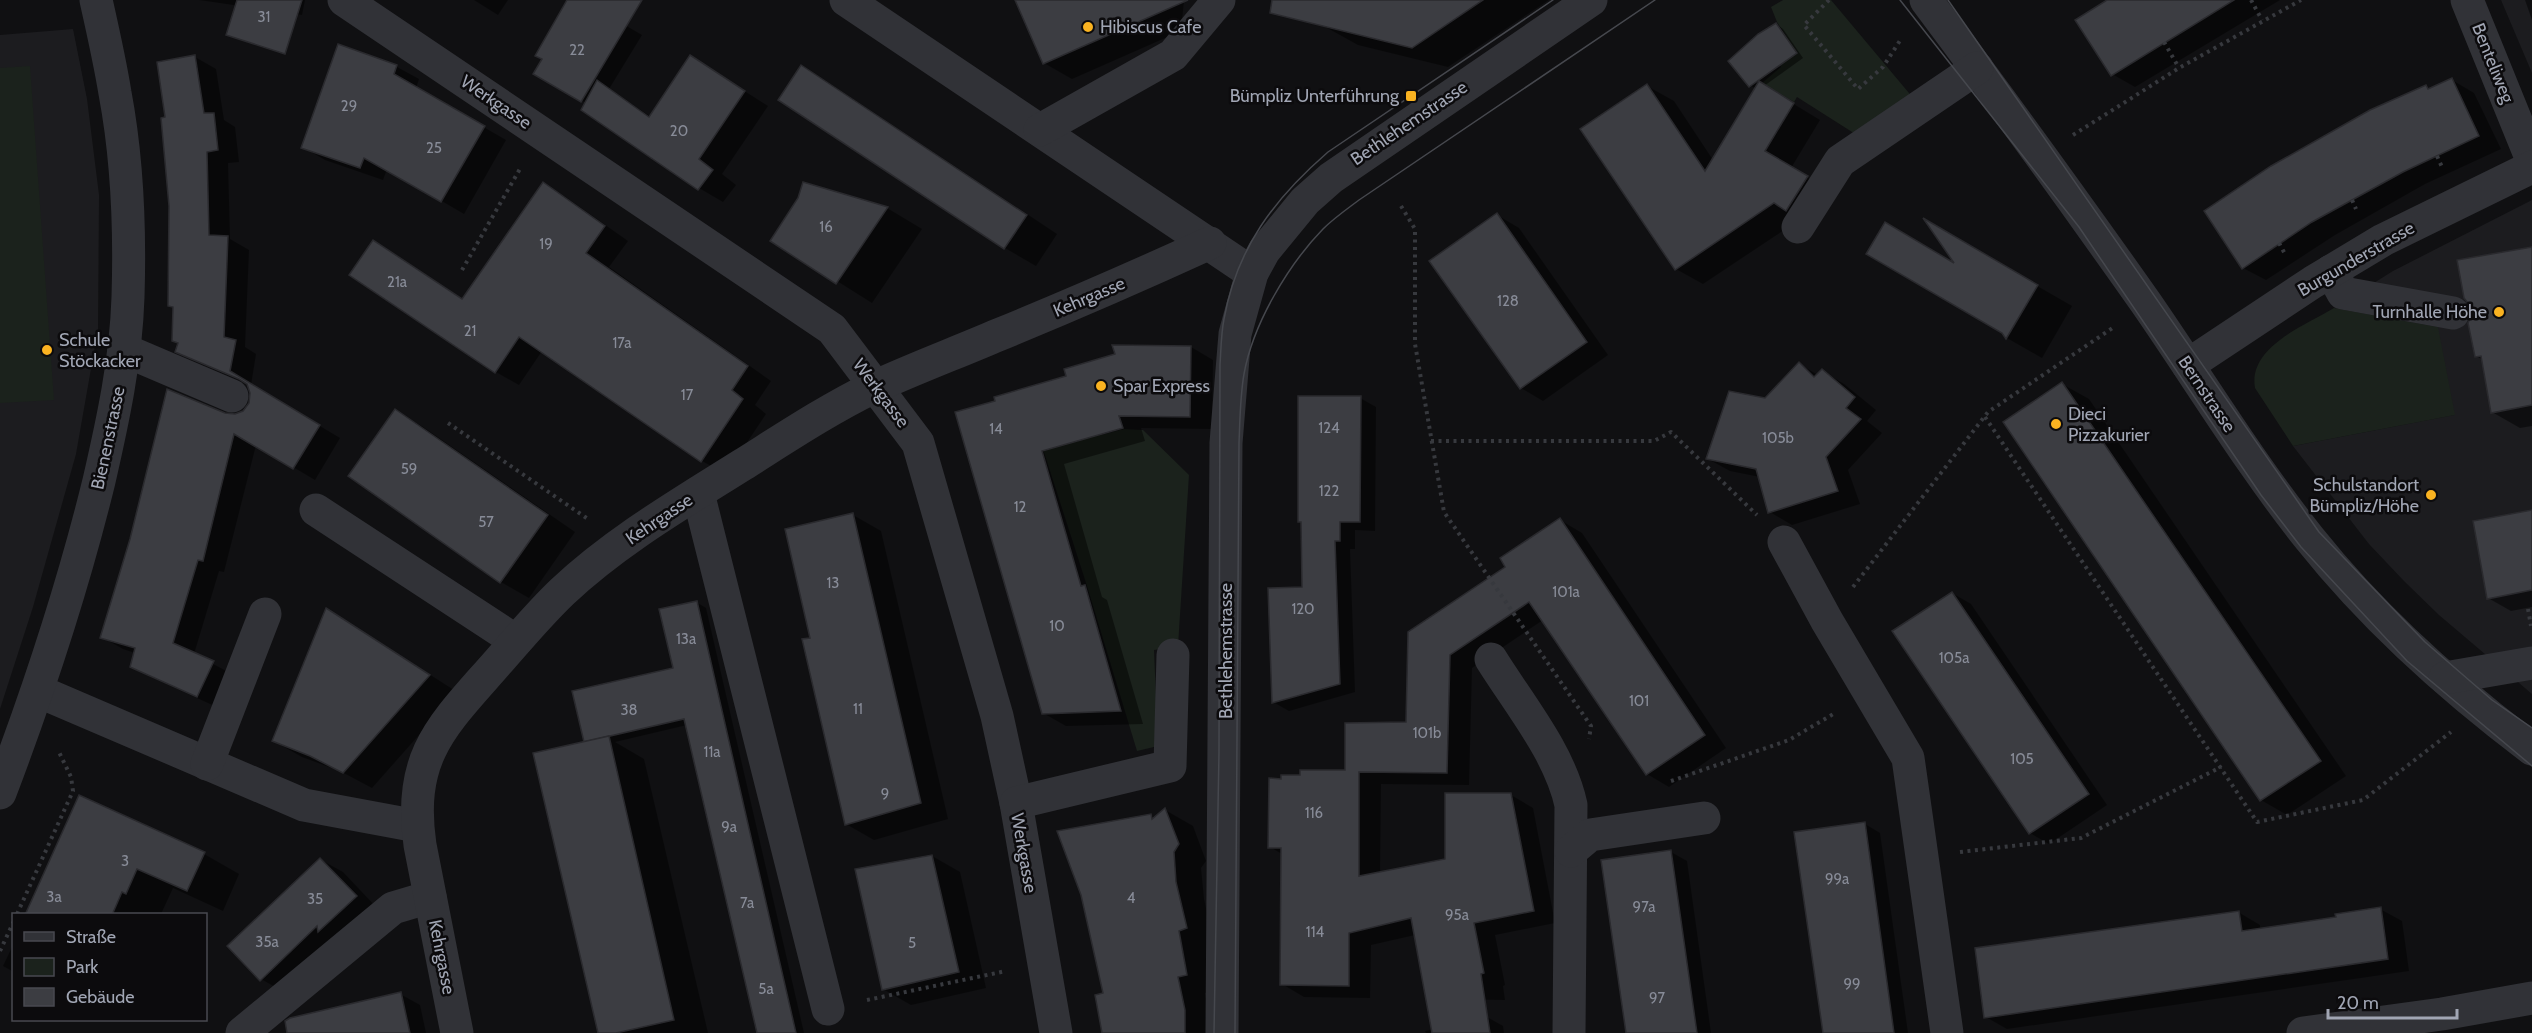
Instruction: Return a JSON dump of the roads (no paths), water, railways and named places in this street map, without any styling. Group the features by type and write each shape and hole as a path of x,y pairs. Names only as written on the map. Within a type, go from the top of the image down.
{"street":[{"name":"Bienenstrasse","path":"0,793 38,691 82,550 118,402 128,299 127,213 116,95 96,0"},
{"name":"Werkgasse","path":"344,0 832,329 918,443 997,716 1016,803 1056,1033"},
{"path":"846,0 1252,273"},
{"path":"1040,130 1173,55 1219,0"},
{"name":"Bethlehemstrasse","path":"1222,1033 1226,443 1235,334 1252,273 1280,229 1305,201 1331,178 1591,0"},
{"name":"Bernstrasse","path":"1926,0 2039,151 2269,485 2311,540 2365,599 2445,678 2480,710 2532,749"},
{"name":"Benteliweg","path":"2467,0 2532,160"},
{"path":"1798,227 1840,161 1977,68"},
{"name":"Burgunderstrasse","path":"2188,365 2331,271 2383,240 2532,167"},
{"name":"Kehrgasse","path":"457,1033 417,826 417,789 421,769 430,747 452,717 516,641 562,592 616,548 698,493 832,409 876,387 1092,296 1210,243"},
{"path":"2331,271 2343,293 2453,313"},
{"path":"124,350 232,396"},
{"path":"698,493 828,1009"},
{"path":"316,510 516,641"},
{"path":"1784,542 1827,621 1908,758 1947,1033"},
{"path":"207,764 265,614"},
{"path":"1016,803 1170,766 1173,655"},
{"path":"1491,660 1556,762 1567,785 1571,805 1569,1033"},
{"path":"2445,678 2532,663"},
{"path":"38,691 304,805 417,826"},
{"path":"1571,851 1590,834 1704,818"},
{"path":"242,1033 393,908 430,897"},
{"path":"2303,1033 2442,1014 2532,998"}],"tram line":[{"path":"1214,1033 1219,752 1220,365 1223,325 1230,293 1238,269 1261,226 1275,206 1309,169 1328,152 1553,0"},
{"path":"1235,1033 1240,408 1244,374 1255,335 1274,296 1297,260 1332,221 1359,200 1655,0"},
{"path":"1900,0 2079,227 2261,495 2301,547 2407,661 2532,766"},
{"path":"1948,0 2319,532 2425,642 2492,700 2532,728"}],"place":[{"name":"Hibiscus Cafe","path":"1088,27"},
{"name":"Bümpliz Unterführung","path":"1411,96"},
{"name":"Turnhalle Höhe","path":"2499,312"},
{"name":"Schule Stöckacker","path":"47,350"},
{"name":"Spar Express","path":"1101,386"},
{"name":"Dieci Pizzakurier","path":"2056,424"},
{"name":"Schulstandort Bümpliz/Höhe","path":"2431,495"}]}
